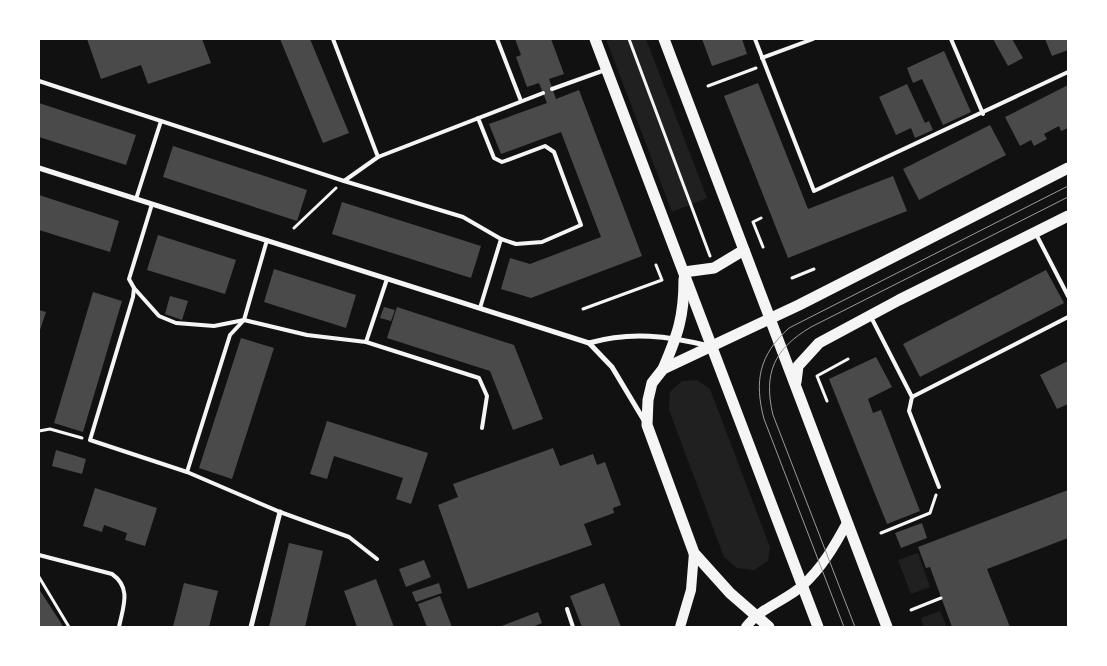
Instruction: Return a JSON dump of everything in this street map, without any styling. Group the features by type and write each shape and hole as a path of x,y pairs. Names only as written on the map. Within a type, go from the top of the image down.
{"main road":[{"path":"595,39 818,627"},
{"path":"664,39 887,627"},
{"path":"663,369 770,318 1068,168"},
{"path":"796,384 798,366 819,343 870,314 1068,216"},
{"path":"684,272 714,268 744,250"},
{"path":"684,272 684,311 677,338 663,369 652,383 648,400 647,425 694,553 730,593 769,627"},
{"path":"746,627 756,616 802,586 829,556 847,523"},
{"path":"680,627 691,590 694,553"}],"street":[{"path":"39,168 589,343 612,367 647,425"},
{"path":"589,343 610,337 642,334 677,338 712,346"},
{"path":"251,627 280,512"}],"lane":[{"path":"332,39 378,157"},
{"path":"497,39 521,101"},
{"path":"755,39 814,191 983,114 1068,72"},
{"path":"762,58 812,39"},
{"path":"952,39 983,114"},
{"path":"552,89 607,69"},
{"path":"39,80 344,181 463,217 501,240 516,244 542,242 581,225 554,152 545,146 502,162 494,158 478,118"},
{"path":"344,181 378,157 543,93"},
{"path":"136,199 161,121"},
{"path":"152,204 129,279 134,288 159,316 176,323 214,326 244,320 307,335 366,342 479,378 488,396 482,428"},
{"path":"1034,232 1068,296"},
{"path":"187,472 230,335 244,320 267,240"},
{"path":"480,308 501,240"},
{"path":"366,342 387,278"},
{"path":"134,288 90,440 187,472 280,512 349,537 377,559"},
{"path":"870,314 912,397 909,411 939,487"},
{"path":"912,397 1068,318"},
{"path":"39,555 112,574 120,579 126,593 119,627"},
{"path":"567,609 572,627"}],"path":[{"path":"629,39 711,261"},
{"path":"708,86 765,64"},
{"path":"294,228 344,181"},
{"path":"761,218 753,222 763,247"},
{"path":"583,309 662,280 656,265"},
{"path":"792,278 814,269"},
{"path":"827,401 817,376 848,359"},
{"path":"39,431 50,429 90,440"},
{"path":"881,533 930,513 939,487"},
{"path":"39,578 69,627"},
{"path":"911,610 941,598"}],"shaded area":[{"path":"606,39 646,39 707,198 672,212"},
{"path":"697,380 710,389 770,547 768,561 754,570 737,568 724,557 669,410 670,392 682,381"},
{"path":"918,553 930,587 911,594 898,560"},
{"path":"940,611 947,627 924,627 921,618"}],"building":[{"path":"87,39 202,39 211,63 148,84 141,65 101,79"},
{"path":"280,39 310,39 349,133 323,143"},
{"path":"515,39 551,39 564,74 549,79 556,99 579,90 642,256 531,298 501,289 510,258 530,264 601,237 561,132 501,154 489,124 547,103 539,83 527,87 516,57 521,55"},
{"path":"702,39 742,39 747,54 712,66"},
{"path":"993,39 1012,39 1023,58 1008,66"},
{"path":"1045,39 1068,39 1068,50 1052,56"},
{"path":"944,51 971,112 943,125 922,79 913,83 907,68"},
{"path":"758,83 808,209 893,176 907,211 788,258 724,96"},
{"path":"907,84 925,123 929,121 933,130 915,138 911,128 896,135 879,97"},
{"path":"1068,85 1068,128 1061,131 1059,126 1044,134 1047,139 1034,146 1031,140 1020,146 1005,117"},
{"path":"39,103 136,135 126,165 39,137"},
{"path":"990,125 1006,155 919,200 903,169"},
{"path":"173,146 307,190 297,221 163,177"},
{"path":"39,195 119,221 110,252 39,230"},
{"path":"342,202 481,246 471,278 332,234"},
{"path":"158,235 236,260 225,294 147,270"},
{"path":"274,269 356,295 346,328 264,302"},
{"path":"1046,270 1064,303 920,377 903,344"},
{"path":"93,292 122,301 83,432 54,423"},
{"path":"170,296 188,301 182,320 165,314"},
{"path":"384,307 395,310 391,321 380,318"},
{"path":"397,307 514,345 543,419 513,430 490,371 387,338"},
{"path":"39,310 46,312 39,333"},
{"path":"241,338 274,348 232,479 199,468"},
{"path":"876,357 892,387 868,399 873,413 881,410 920,511 887,524 829,379"},
{"path":"1068,361 1068,404 1057,409 1040,375"},
{"path":"327,421 428,453 411,504 396,499 403,478 334,456 327,479 310,474"},
{"path":"553,448 560,466 593,454 597,465 605,462 621,505 613,508 614,513 584,524 592,545 468,589 438,505 458,497 453,484"},
{"path":"56,450 86,459 82,474 52,466"},
{"path":"95,488 157,508 145,546 125,540 127,533 104,525 102,532 83,526"},
{"path":"1068,490 1068,538 987,569 1010,627 952,627 930,567 926,568 918,547"},
{"path":"922,523 927,538 901,548 895,533"},
{"path":"289,543 323,551 305,627 269,627"},
{"path":"424,560 431,577 406,587 399,569"},
{"path":"376,579 394,627 357,627 344,591"},
{"path":"184,583 218,591 209,627 173,627"},
{"path":"439,583 442,593 416,602 412,592"},
{"path":"604,583 621,627 582,627 570,596"},
{"path":"39,589 61,623 63,627 39,627"},
{"path":"440,596 452,627 427,627 418,604"},
{"path":"538,612 542,623 532,627 499,627"}],"tram line":[{"path":"844,627 764,419 759,393 765,359 771,348 789,328 1068,186"},
{"path":"855,627 773,415 770,387 774,363 788,344 811,327 1068,197"}]}
